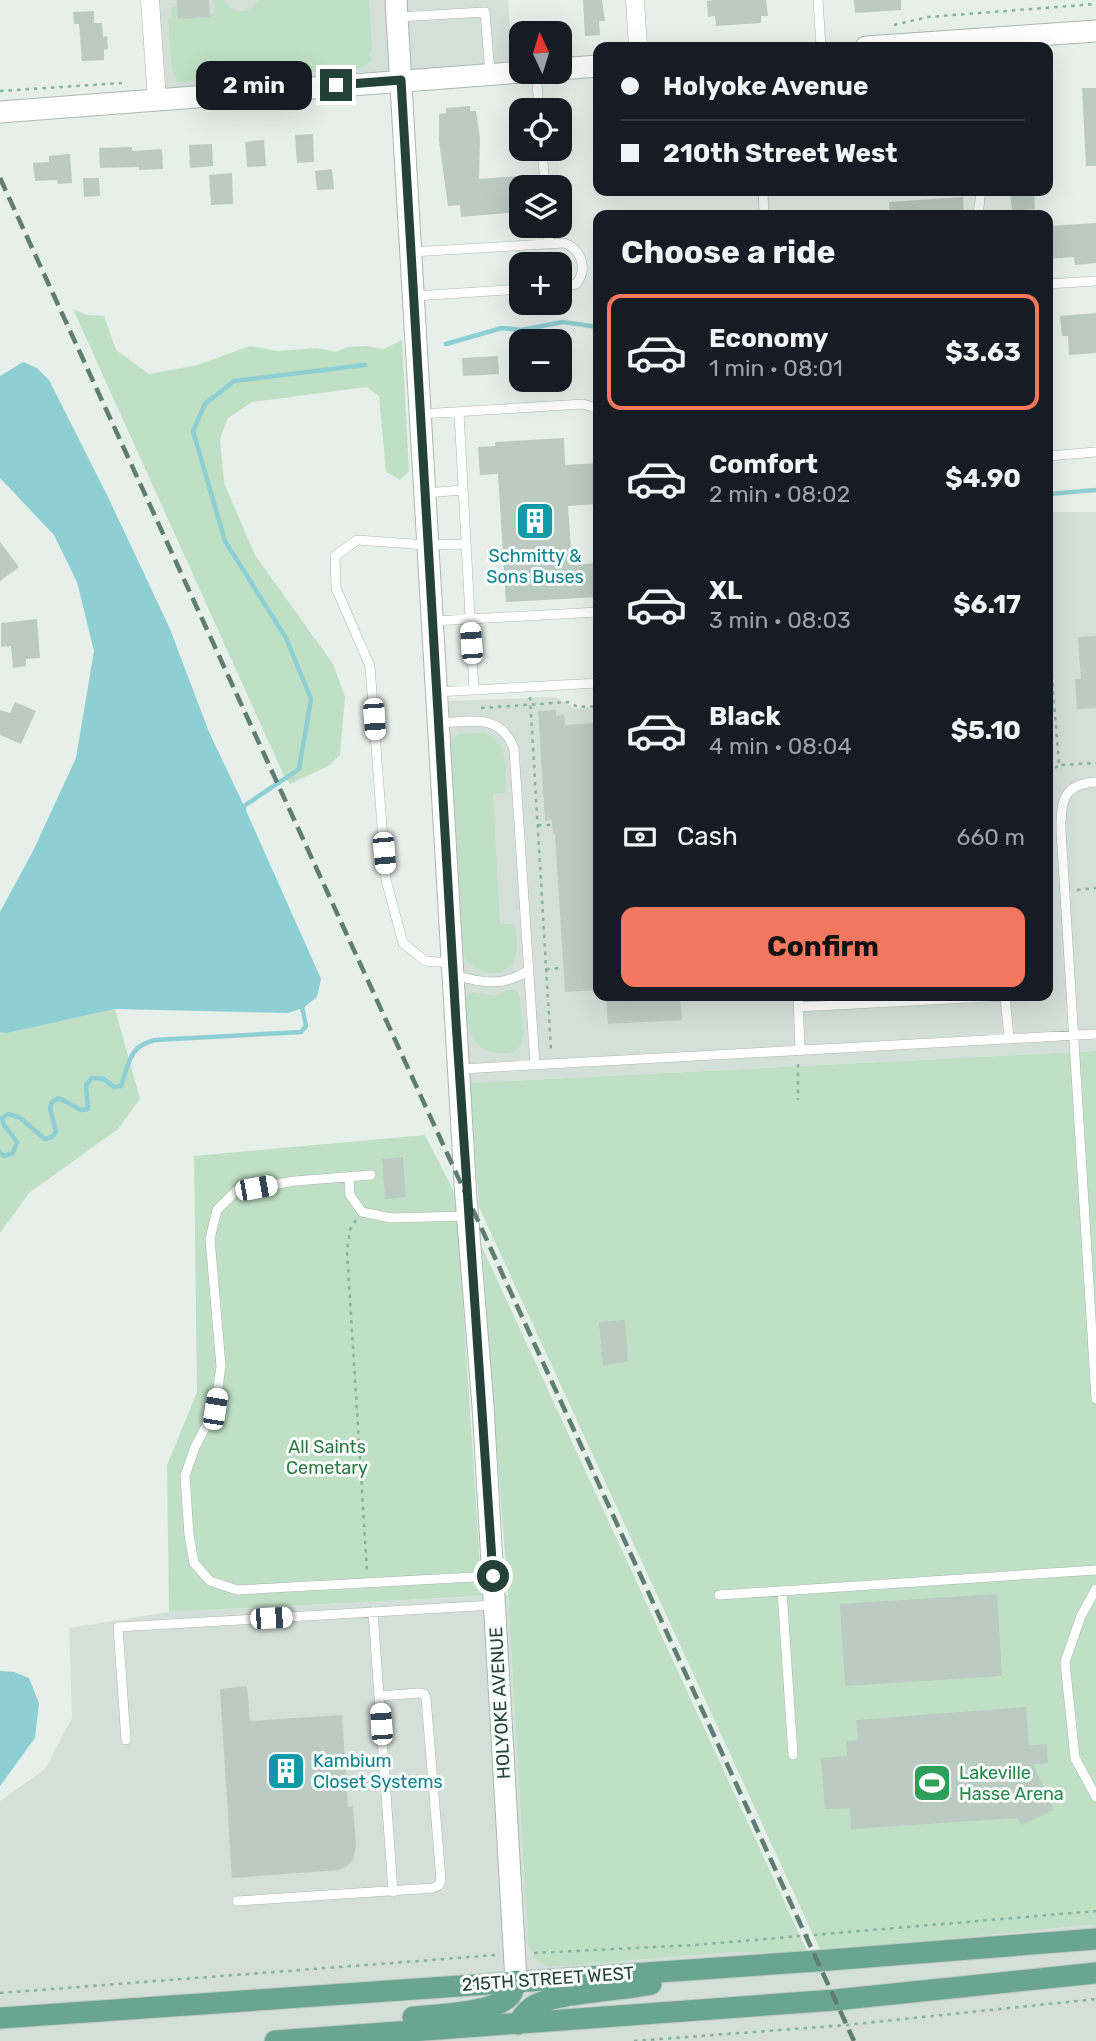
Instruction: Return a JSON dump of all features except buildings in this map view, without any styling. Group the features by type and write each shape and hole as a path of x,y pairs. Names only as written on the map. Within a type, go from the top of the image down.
{"main road":[{"name":"215TH STREET WEST","path":"0,2018 1096,1939"},
{"path":"519,2028 522,2016 534,2005 565,1997 641,1986 711,1968"},
{"path":"283,2040 519,2028 835,2000 1096,1973"},
{"path":"283,2040 349,2024 439,2015 499,2004 511,1996 516,1981"}],"street":[{"path":"150,0 156,90"},
{"path":"635,0 638,42"},
{"name":"HOLYOKE AVENUE","path":"396,9 458,1069 483,1406 516,1981"},
{"path":"981,42 1096,31"},
{"path":"572,68 593,66"},
{"path":"0,113 156,90 509,73"}],"lane":[{"path":"818,0 821,42"},
{"path":"396,9 485,12 490,74"},
{"path":"549,238 549,244"},
{"path":"411,252 564,243 573,246 581,261 581,275 578,282 572,285"},
{"path":"1053,284 1096,281"},
{"path":"413,296 509,290"},
{"path":"419,414 583,404 593,407"},
{"path":"459,413 474,690"},
{"path":"1053,456 1096,452"},
{"path":"424,493 463,490"},
{"path":"466,544 427,545 357,540 335,556 337,588 370,666 386,880 403,943 425,961 452,969 481,983 498,983 517,978 529,970"},
{"path":"431,621 593,612"},
{"path":"436,692 593,683"},
{"path":"438,723 493,723 509,735 514,749 535,1065"},
{"path":"1096,782 1082,783 1067,792 1061,806 1072,1036 1096,1399"},
{"path":"798,1001 800,1051"},
{"path":"799,1007 911,1001"},
{"path":"1005,1001 1009,1039"},
{"path":"458,1069 1096,1034"},
{"path":"371,1175 295,1181 236,1191 217,1210 211,1239 221,1366 215,1409 195,1447 185,1476 194,1563 209,1581 237,1591 493,1576"},
{"path":"349,1177 351,1195 362,1212 391,1218 468,1216"},
{"path":"719,1595 1096,1570"},
{"path":"1096,1589 1081,1616 1065,1662 1075,1758 1096,1797"},
{"path":"782,1591 793,1755"},
{"path":"126,1740 118,1627 495,1605"},
{"path":"373,1612 393,1892"},
{"path":"237,1901 393,1892 439,1885 439,1854 426,1698 419,1693 379,1696"}],"path":[{"path":"892,26 928,17 1096,4"},
{"path":"0,91 156,90"},
{"path":"528,687 552,1064"},
{"path":"1053,689 1059,765"},
{"path":"481,708 568,702 578,707 593,706"},
{"path":"1053,769 1059,765 1096,762"},
{"path":"538,825 552,825"},
{"path":"546,969 563,968"},
{"path":"799,1100 797,1070 800,1051"},
{"path":"362,1212 350,1230 347,1251 368,1583"},
{"path":"0,1993 514,1954 695,1945 1096,1911"},
{"path":"634,2041 846,2025 1096,1998"}],"shaded area":[{"path":"150,0 508,0 509,72 157,101"},
{"path":"1053,512 1096,512 1096,1051 470,1083 446,701 555,697 576,709 593,707 593,1001 1053,1001"},
{"path":"508,1595 528,1944 808,1953 1096,1924 1096,2041 0,2041 0,1801 45,1769 72,1718 69,1628 169,1612"}],"green space":[{"path":"213,0 224,0 232,9 241,11 250,8 259,0 369,0 372,48 369,57 372,59 366,66 357,69 177,82 172,69 168,18 172,17 171,7 177,7 178,19 210,17 210,14 215,13"},
{"path":"73,309 87,315 104,316 116,350 149,374 197,365 250,346 278,351 317,348 336,352 347,347 367,346 383,349 402,340 409,471 400,480 386,472 379,396 367,387 252,402 228,418 220,439 224,483 255,555 333,664 345,697 340,755 328,766 290,784 284,776"},
{"path":"485,732 499,743 505,758 506,793 493,794 500,924 515,924 517,941 515,958 510,966 498,973 476,968 464,958 451,741 458,734"},
{"path":"512,989 518,992 520,997 522,1042 516,1050 503,1053 480,1047 470,1034 466,996 472,992 495,996"},
{"path":"115,1009 140,1099 118,1129 29,1193 0,1233 0,1032 7,1033"},
{"path":"1096,1051 1096,1924 821,1952 479,1207 470,1083"},
{"name":"All Saints Cemetary","path":"425,1135 456,1196 482,1596 169,1612 167,1465 197,1392 194,1156"},
{"path":"482,1247 808,1953 728,1952 550,1967 537,1961 528,1944 508,1595"}],"water":[{"path":"23,362 37,368 49,380 170,629 209,732 321,979 317,997 303,1008 288,1013 115,1009 7,1033 0,1032 0,912 33,851 76,758 94,651 77,582 54,535 0,478 0,376"},
{"path":"0,1671 14,1672 29,1678 39,1703 35,1738 0,1786"}],"waterway":[{"path":"446,344 502,328 521,330 563,322 593,326"},
{"path":"244,809 244,806 299,769 311,699 286,638 225,541 193,431 205,404 234,381 365,365"},
{"path":"1053,494 1096,490"},
{"path":"0,1152 4,1156 13,1153 17,1142 2,1118 8,1114 19,1117 45,1139 52,1137 56,1132 50,1108 52,1102 59,1098 81,1110 88,1109 86,1085 92,1078 104,1079 114,1087 121,1086 131,1057 146,1043 155,1040 301,1032 306,1026 301,1002"}],"railway":[{"path":"0,178 854,2041"}],"place":[{"name":"Schmitty & Sons Buses","path":"535,521"},
{"name":"Kambium Closet Systems","path":"286,1771"},
{"name":"Lakeville Hasse Arena","path":"932,1783"}],"route":[{"path":"336,85 401,80 466,1198 483,1406 493,1576"}]}
